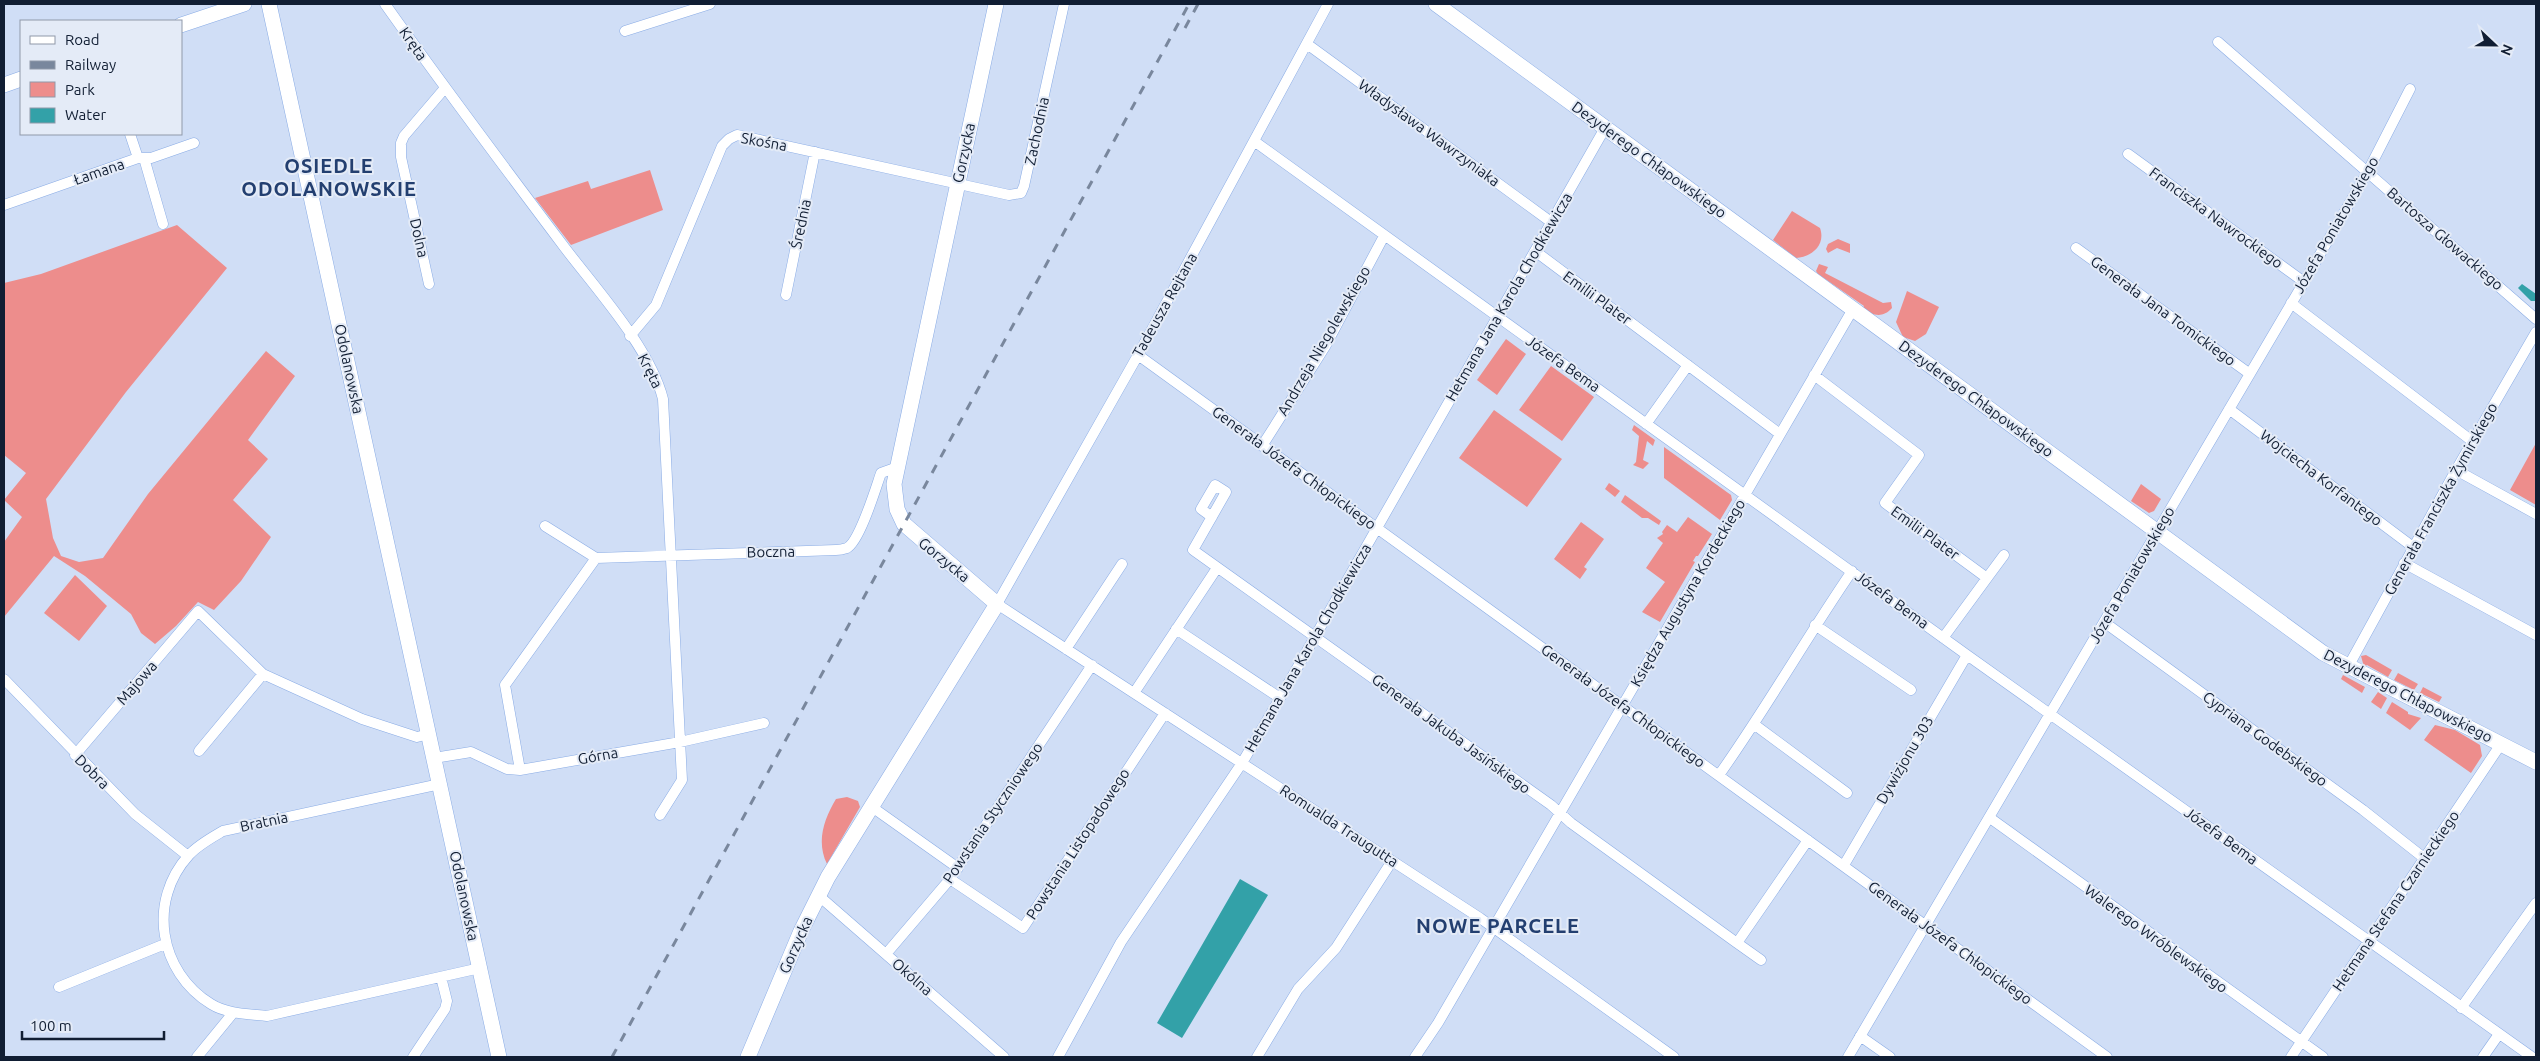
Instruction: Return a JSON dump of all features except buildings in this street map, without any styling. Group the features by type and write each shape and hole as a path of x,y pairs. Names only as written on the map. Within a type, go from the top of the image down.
{"street":[{"path":"182,25 244,4"},
{"name":"Odolanowska","path":"269,4 500,1057"},
{"name":"Kręta","path":"385,4 445,88 630,336 659,383 664,399 682,780 660,815"},
{"path":"625,31 710,4"},
{"name":"Gorzycka","path":"748,1057 801,931 819,896 997,604 904,524 894,499 895,468 996,4"},
{"name":"Zachodnia","path":"957,184 1009,195 1021,193 1064,4"},
{"name":"Tadeusza Rejtana","path":"997,604 1138,355 1328,4"},
{"name":"Dezyderego Chłapowskiego","path":"1436,4 2324,653 2536,762"},
{"name":"Bartosza Głowackiego","path":"2218,42 2536,319"},
{"name":"Władysława Wawrzyniaka","path":"1307,44 1551,222"},
{"path":"4,85 20,79"},
{"name":"Dolna","path":"429,284 401,157 401,143 445,88"},
{"name":"Józefa Poniatowskiego","path":"1848,1057 2304,282 2368,171 2410,89"},
{"name":"Hetmana Jana Karola Chodkiewicza","path":"1058,1057 1120,942 1242,763 1605,128"},
{"path":"130,135 141,158 163,224"},
{"name":"Skośna","path":"630,336 656,305 722,146 729,139 737,136 957,184"},
{"name":"Józefa Bema","path":"1254,141 1943,638 2532,1057"},
{"name":"Łamana","path":"4,206 141,158 194,143"},
{"name":"Średnia","path":"786,295 815,152"},
{"name":"Franciszka Nawrockiego","path":"2128,154 2304,282"},
{"name":"Andrzeja Niegolewskiego","path":"1262,446 1326,344 1384,236"},
{"name":"Generała Jana Tomickiego","path":"2076,248 2250,374"},
{"name":"Emilii Plater","path":"1534,251 1780,434"},
{"path":"2291,303 2472,441"},
{"name":"Księdza Augustyna Kordeckiego","path":"1415,1057 1438,1023 1853,309"},
{"name":"Generała Franciszka Żymirskiego","path":"2348,667 2472,441 2536,332"},
{"name":"Generała Józefa Chłopickiego","path":"1138,355 2107,1057"},
{"path":"1646,424 1688,365"},
{"name":"Emilii Plater","path":"1814,375 1919,455 1885,503 1987,578"},
{"name":"Wojciecha Korfantego","path":"2229,410 2413,547"},
{"name":"Boczna","path":"596,558 670,554 836,550 847,548 856,537 871,504 881,473 895,468"},
{"path":"2456,470 2536,514"},
{"name":"Generała Jakuba Jasińskiego","path":"1212,517 1193,550 1560,813 1760,960"},
{"path":"520,770 504,685 596,558 545,526"},
{"path":"1943,638 2004,556"},
{"path":"2404,563 2536,635"},
{"path":"1066,649 1122,564"},
{"path":"1134,693 1217,568"},
{"path":"1719,775 1755,725 1815,625 1852,571"},
{"name":"Romualda Traugutta","path":"997,604 1494,927 1674,1057"},
{"name":"Majowa","path":"75,755 198,612 263,674"},
{"name":"Cypriana Godebskiego","path":"2104,622 2363,810 2424,858"},
{"path":"1815,625 1911,690"},
{"path":"1176,629 1280,698"},
{"name":"Dywizjonu 303","path":"1844,866 1967,655"},
{"name":"Powstania Styczniowego","path":"886,954 958,868 1092,665"},
{"path":"199,751 263,674 362,719 417,737 429,734"},
{"name":"Dobra","path":"4,680 75,755 135,814 188,856"},
{"name":"Powstania Listopadowego","path":"950,879 1023,928 1165,713"},
{"name":"Górna","path":"434,758 471,752 508,769 520,770 680,742 764,723"},
{"path":"1755,725 1847,793"},
{"name":"Hetmana Stefana Czarnieckiego","path":"2291,1057 2501,744"},
{"name":"Bratnia","path":"440,784 223,831 201,844 188,856 174,879 166,899 163,924 165,944 174,967 190,987 212,1005 234,1012 267,1016 480,968"},
{"path":"872,807 958,868"},
{"name":"Walerego Wróblewskiego","path":"1990,818 2300,1043 2323,1057"},
{"path":"1737,943 1808,840"},
{"path":"1257,1057 1298,989 1336,948 1392,861"},
{"name":"Okólna","path":"819,896 1004,1057"},
{"path":"2461,1008 2536,903"},
{"path":"59,987 165,944"},
{"path":"413,1057 445,1009 447,1001 441,977"},
{"path":"197,1057 234,1012"},
{"path":"2483,1057 2499,1034"},
{"path":"1860,1036 1890,1057"}],"green space":[{"path":"650,170 663,210 571,245 535,198 588,181 591,189"},
{"path":"1792,211 1820,228 1821,234 1819,245 1812,253 1796,258 1773,240"},
{"path":"177,225 227,268 126,392 46,499 53,538 61,556 79,562 103,558 148,494 266,351 295,376 248,440 268,459 233,500 271,537 241,581 214,610 198,602 176,626 155,644 141,633 131,614 85,576 54,556 4,617 4,542 22,517 4,500 26,473 4,455 4,283 41,274"},
{"path":"1838,239 1850,244 1850,253 1837,248 1828,253 1826,249 1828,244"},
{"path":"1819,264 1828,267 1825,273 1883,303 1891,302 1892,308 1881,315 1862,309 1864,306 1818,274 1816,271"},
{"path":"1907,291 1939,307 1926,334 1915,341 1903,337 1896,322"},
{"path":"1506,339 1526,354 1497,395 1477,380"},
{"path":"1551,366 1594,397 1562,441 1519,410"},
{"path":"1494,410 1562,459 1527,507 1459,458"},
{"path":"1634,425 1655,440 1653,446 1647,441 1643,460 1649,463 1643,469 1633,465 1636,462 1639,436 1632,430"},
{"path":"2536,443 2536,505 2510,490"},
{"path":"1664,447 1731,495 1732,500 1720,520 1664,478"},
{"path":"1609,483 1620,491 1615,497 1605,489"},
{"path":"2141,484 2161,499 2154,511 2149,513 2131,501"},
{"path":"1625,495 1661,521 1659,525 1648,518 1642,518 1621,502"},
{"path":"1688,517 1712,534 1693,561 1695,562 1660,622 1642,612 1665,582 1646,568 1663,543 1657,538 1663,534 1662,532 1667,525 1677,532"},
{"path":"1581,522 1604,539 1584,567 1587,569 1580,579 1554,559"},
{"path":"75,575 107,606 79,641 44,613"},
{"path":"2366,655 2392,670 2388,677 2367,665 2364,667 2361,656"},
{"path":"2398,673 2418,684 2414,690 2394,680"},
{"path":"2343,675 2365,687 2362,693 2341,679"},
{"path":"2423,687 2442,697 2439,702 2420,693"},
{"path":"2378,692 2387,698 2381,709 2371,702"},
{"path":"2392,702 2408,712 2408,714 2421,718 2410,730 2386,713"},
{"path":"2435,725 2455,730 2480,745 2482,756 2471,773 2424,740"},
{"path":"847,797 858,801 860,807 827,864 822,847 825,823 836,799"}],"water":[{"path":"2522,284 2536,294 2536,301 2531,301 2518,288"},
{"path":"1240,879 1268,895 1182,1038 1157,1023"}],"railway":[{"path":"612,1057 1189,4"},
{"path":"1185,28 1198,4"}],"district":[{"name":"OSIEDLE ODOLANOWSKIE","path":"329,178"},
{"name":"NOWE PARCELE","path":"1498,926"}]}
